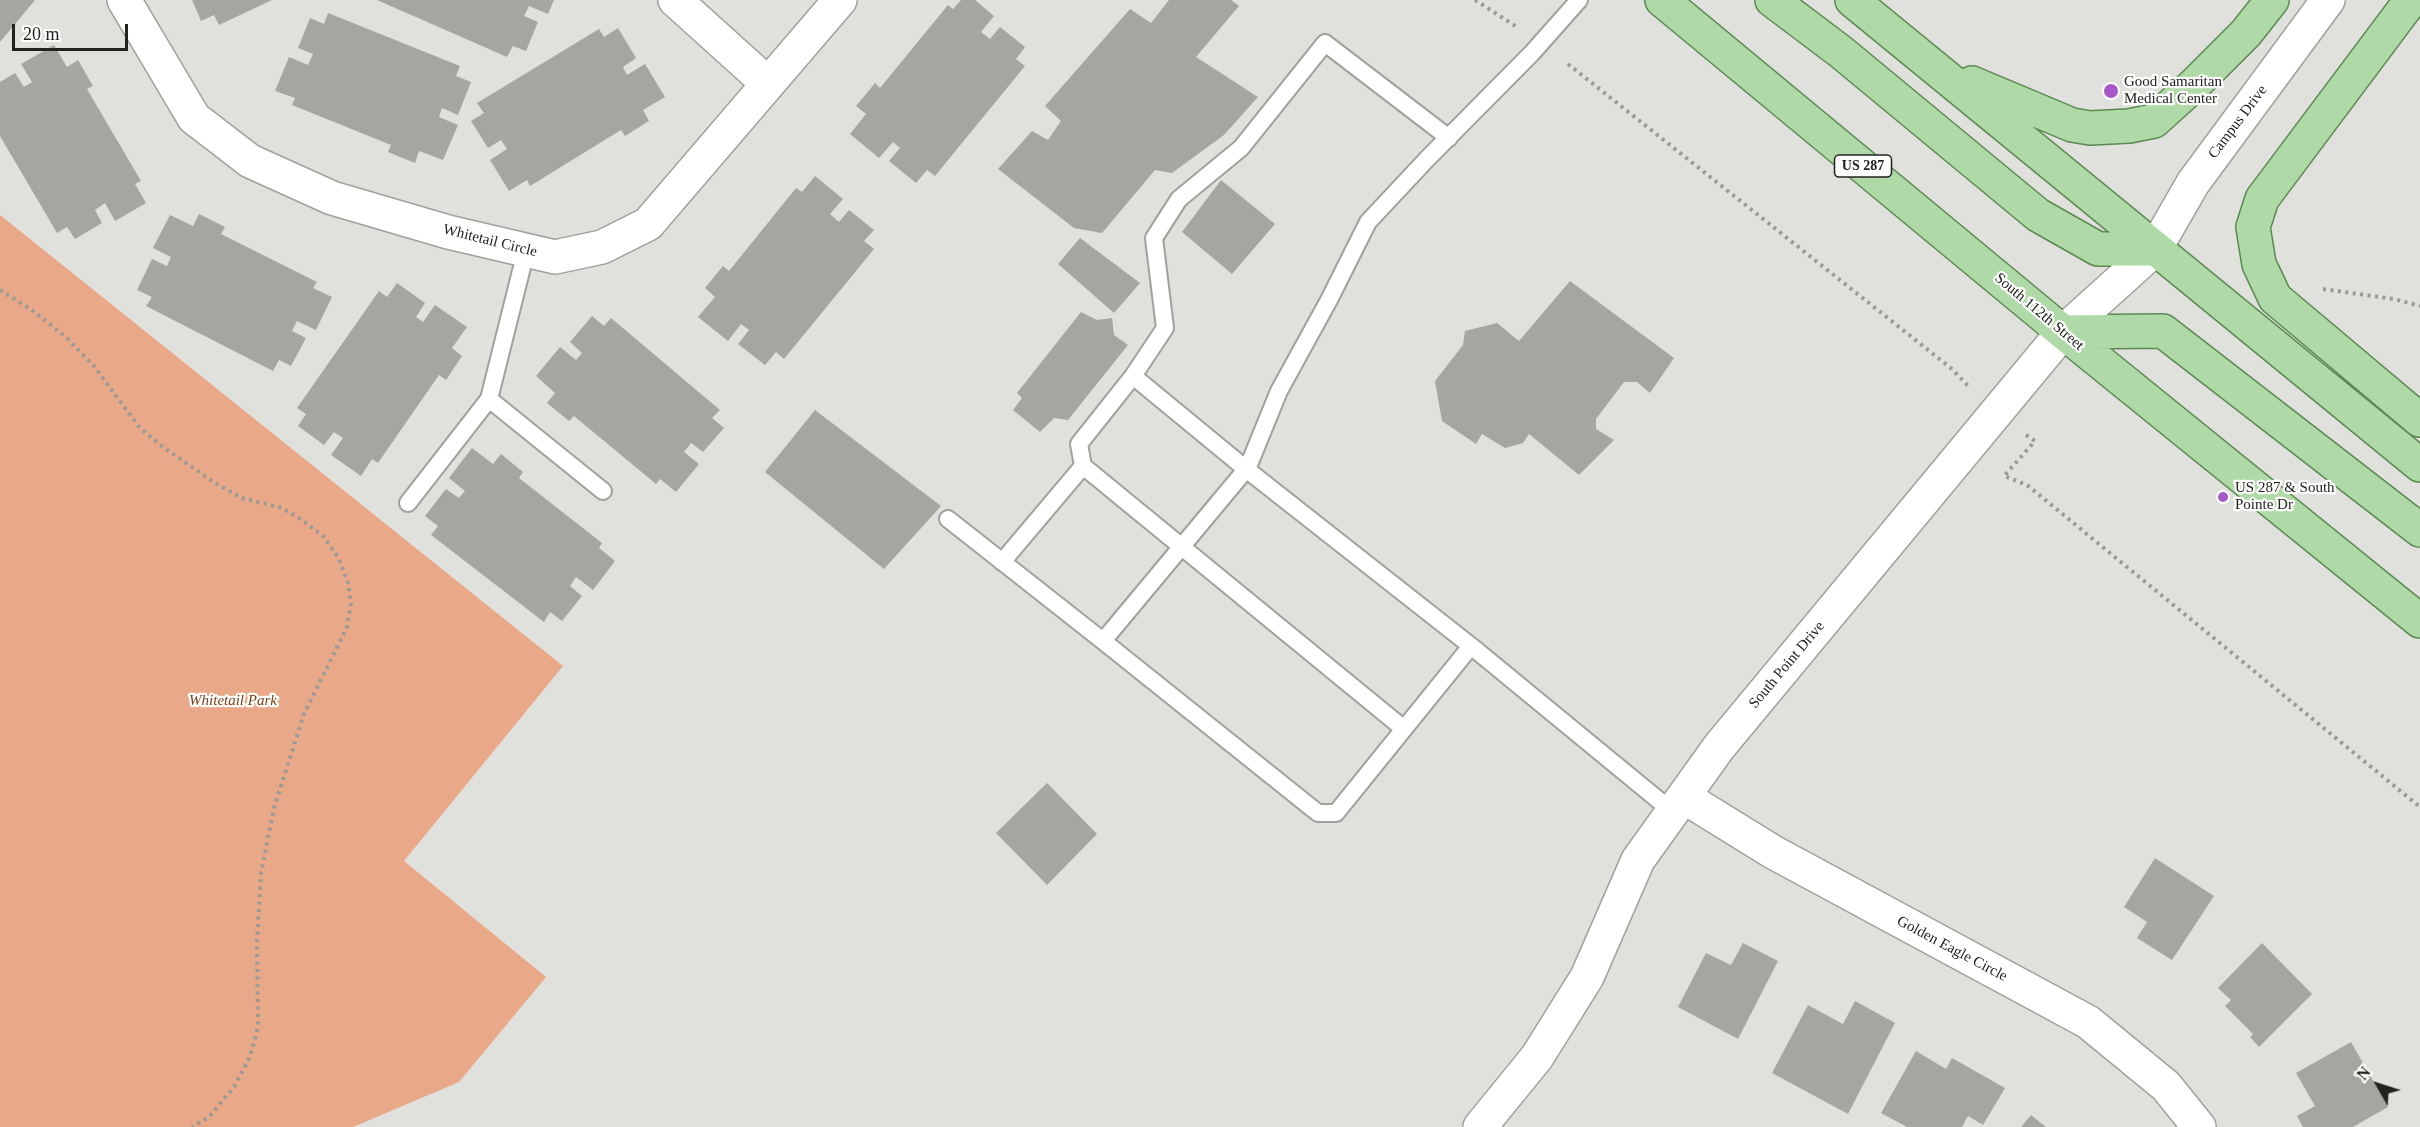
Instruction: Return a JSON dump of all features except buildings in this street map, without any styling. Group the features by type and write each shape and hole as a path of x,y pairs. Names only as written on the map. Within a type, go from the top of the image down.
{"main road":[{"name":"South 112th Street","path":"1662,0 2063,332 2420,621"},
{"path":"1772,0 1841,52 2038,215 2098,249 2155,249"},
{"path":"1852,0 2420,465"},
{"path":"1934,67 2072,125 2090,128 2129,126 2154,121 2246,33 2272,0"},
{"path":"2411,0 2262,199 2253,227 2259,264 2275,298 2420,420"},
{"path":"2063,332 2163,331 2420,530"}],"street":[{"name":"Whitetail Circle","path":"124,0 194,118 213,135 250,161 332,198 448,232 555,257 602,247 648,224 840,0"},
{"path":"675,0 767,83"},
{"name":"Campus Drive","path":"2155,249 2193,183 2328,0"},
{"name":"South Point Drive","path":"1480,1127 1537,1057 1587,977 1638,860 1719,747 2063,332 2155,249"},
{"name":"Golden Eagle Circle","path":"1678,805 1773,852 2088,1022 2166,1086 2199,1127"}],"lane":[{"path":"1103,641 1246,470 1279,391 1329,300 1368,222 1532,53 1579,0"},
{"path":"1404,729 1083,466 1079,444 1133,376 1165,328 1154,238 1179,199 1241,148 1325,43 1449,138"},
{"path":"408,502 489,399 526,250"},
{"path":"1133,376 1246,470 1678,805"},
{"path":"489,399 603,491"},
{"path":"1002,562 1083,466"},
{"path":"948,519 1317,813 1335,813 1471,646"}],"path":[{"path":"1475,0 1520,29"},
{"path":"2320,288 2394,299 2420,306"},
{"path":"0,290 32,310 67,338 93,365 140,428 163,447 215,483 242,498 282,508 303,520 323,536 338,557 348,583 351,603 347,627 304,714 274,808 261,873 256,942 258,1027 250,1057 234,1088 209,1117 192,1127"}],"green space":[{"name":"Whitetail Park","path":"0,215 563,666 404,861 546,977 459,1082 353,1127 0,1127"}],"place":[{"name":"Good Samaritan Medical Center","path":"2111,91"},
{"name":"US 287 & South Pointe Dr","path":"2223,497"}]}
